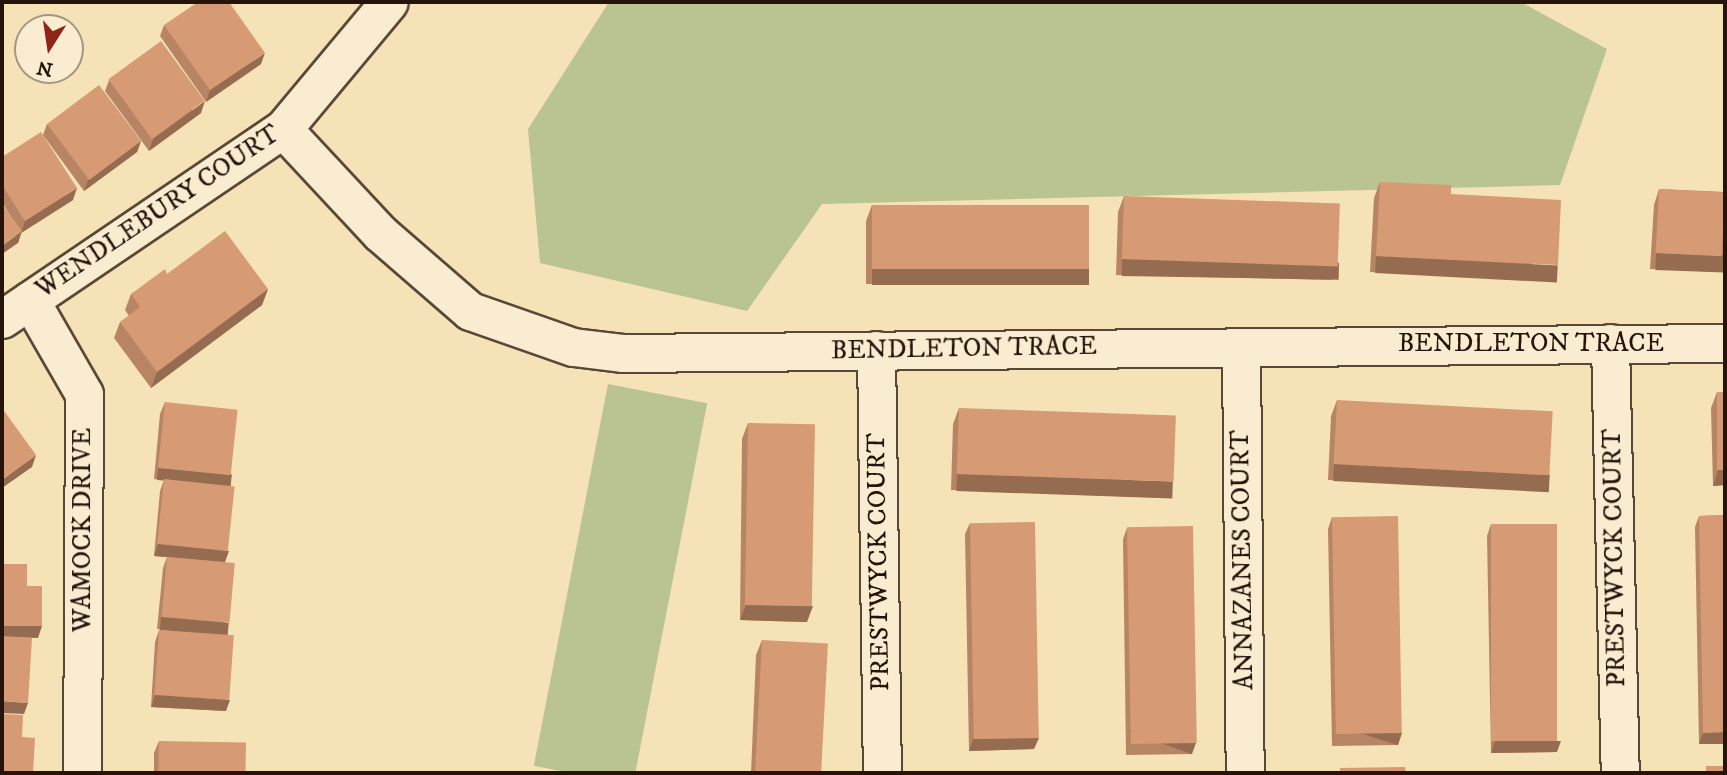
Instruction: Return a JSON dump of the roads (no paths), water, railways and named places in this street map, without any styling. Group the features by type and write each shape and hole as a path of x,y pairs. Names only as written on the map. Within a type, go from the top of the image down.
{"street":[{"name":"WENDLEBURY COURT","path":"16,310 283,130 389,2"},
{"name":"BENDLETON TRACE","path":"283,130 430,280 470,311 521,331 622,353 1725,343"},
{"name":"WAMOCK DRIVE","path":"16,310 84,394 82,773"},
{"name":"PRESTWYCK COURT","path":"1611,343 1620,773"},
{"name":"ANNAZANES COURT","path":"1241,347 1245,773"},
{"name":"PRESTWYCK COURT","path":"876,351 881,773"}]}
